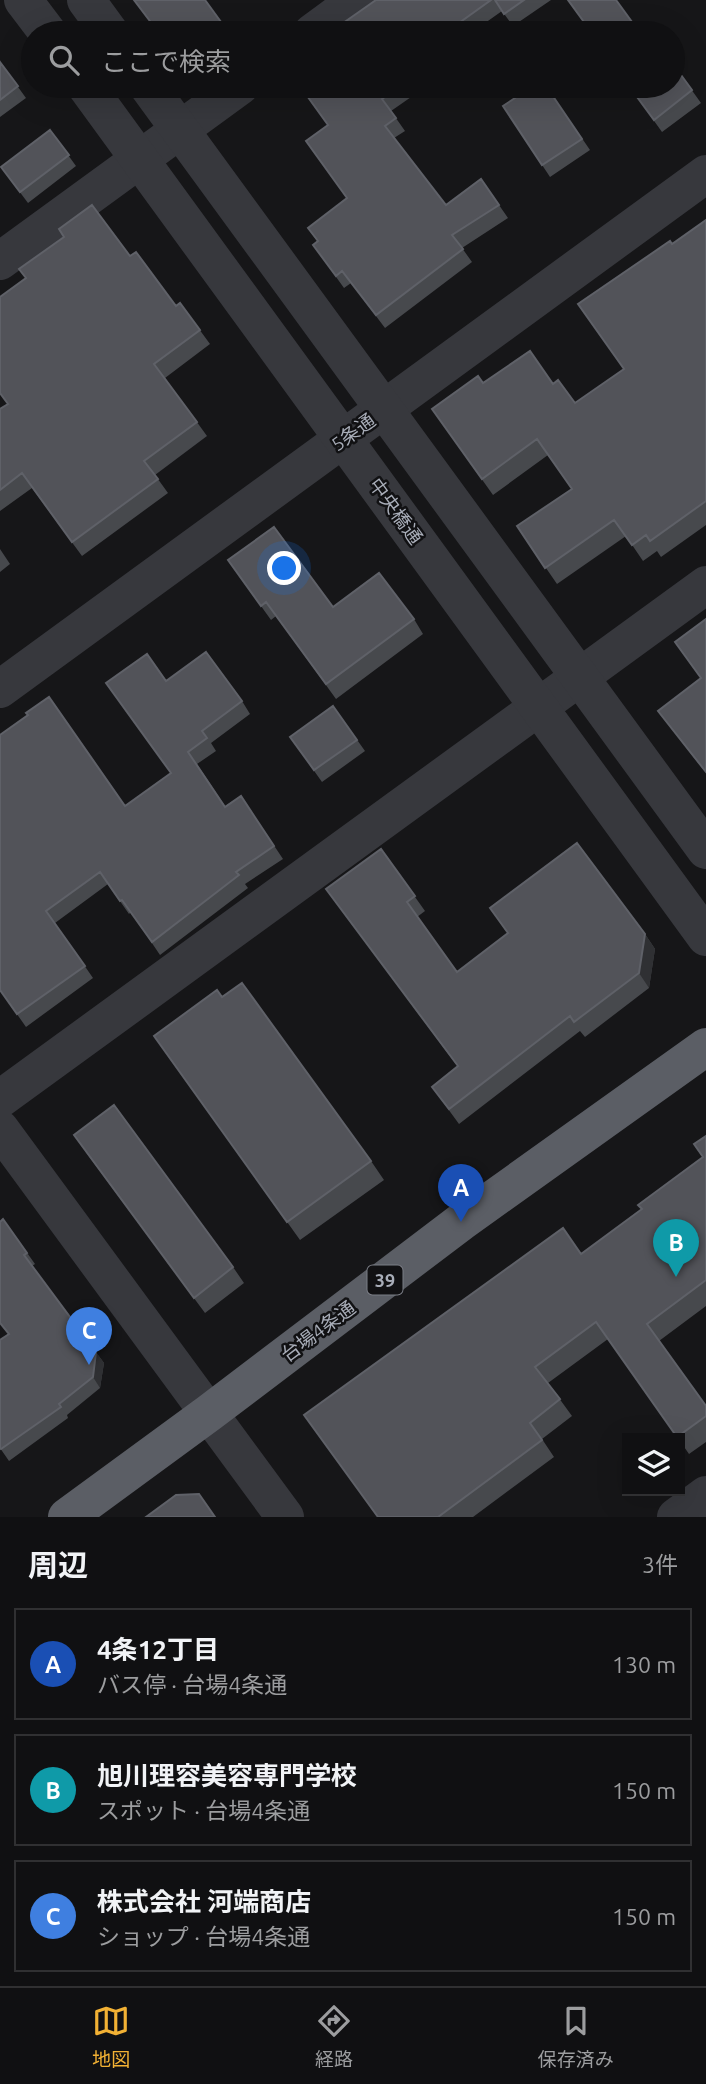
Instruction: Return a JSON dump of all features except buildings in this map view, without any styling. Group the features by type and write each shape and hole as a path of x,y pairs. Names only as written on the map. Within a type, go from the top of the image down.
{"highway":[{"name":"台場4条通","path":"67,1517 461,1222 706,1047"}],"street":[{"path":"23,0 39,21"},
{"path":"86,0 101,21"},
{"path":"328,21 357,0"},
{"name":"中央橋通","path":"95,98 706,937"},
{"path":"157,98 706,850"},
{"path":"0,261 224,98"},
{"name":"5条通","path":"0,689 706,174"},
{"path":"0,1099 706,585"},
{"path":"0,1129 285,1517"},
{"path":"676,1517 706,1495"}],"place":[{"name":"4条12丁目","path":"461,1222"},
{"name":"旭川理容美容専門学校","path":"676,1277"},
{"name":"株式会社 河端商店","path":"89,1365"}]}
